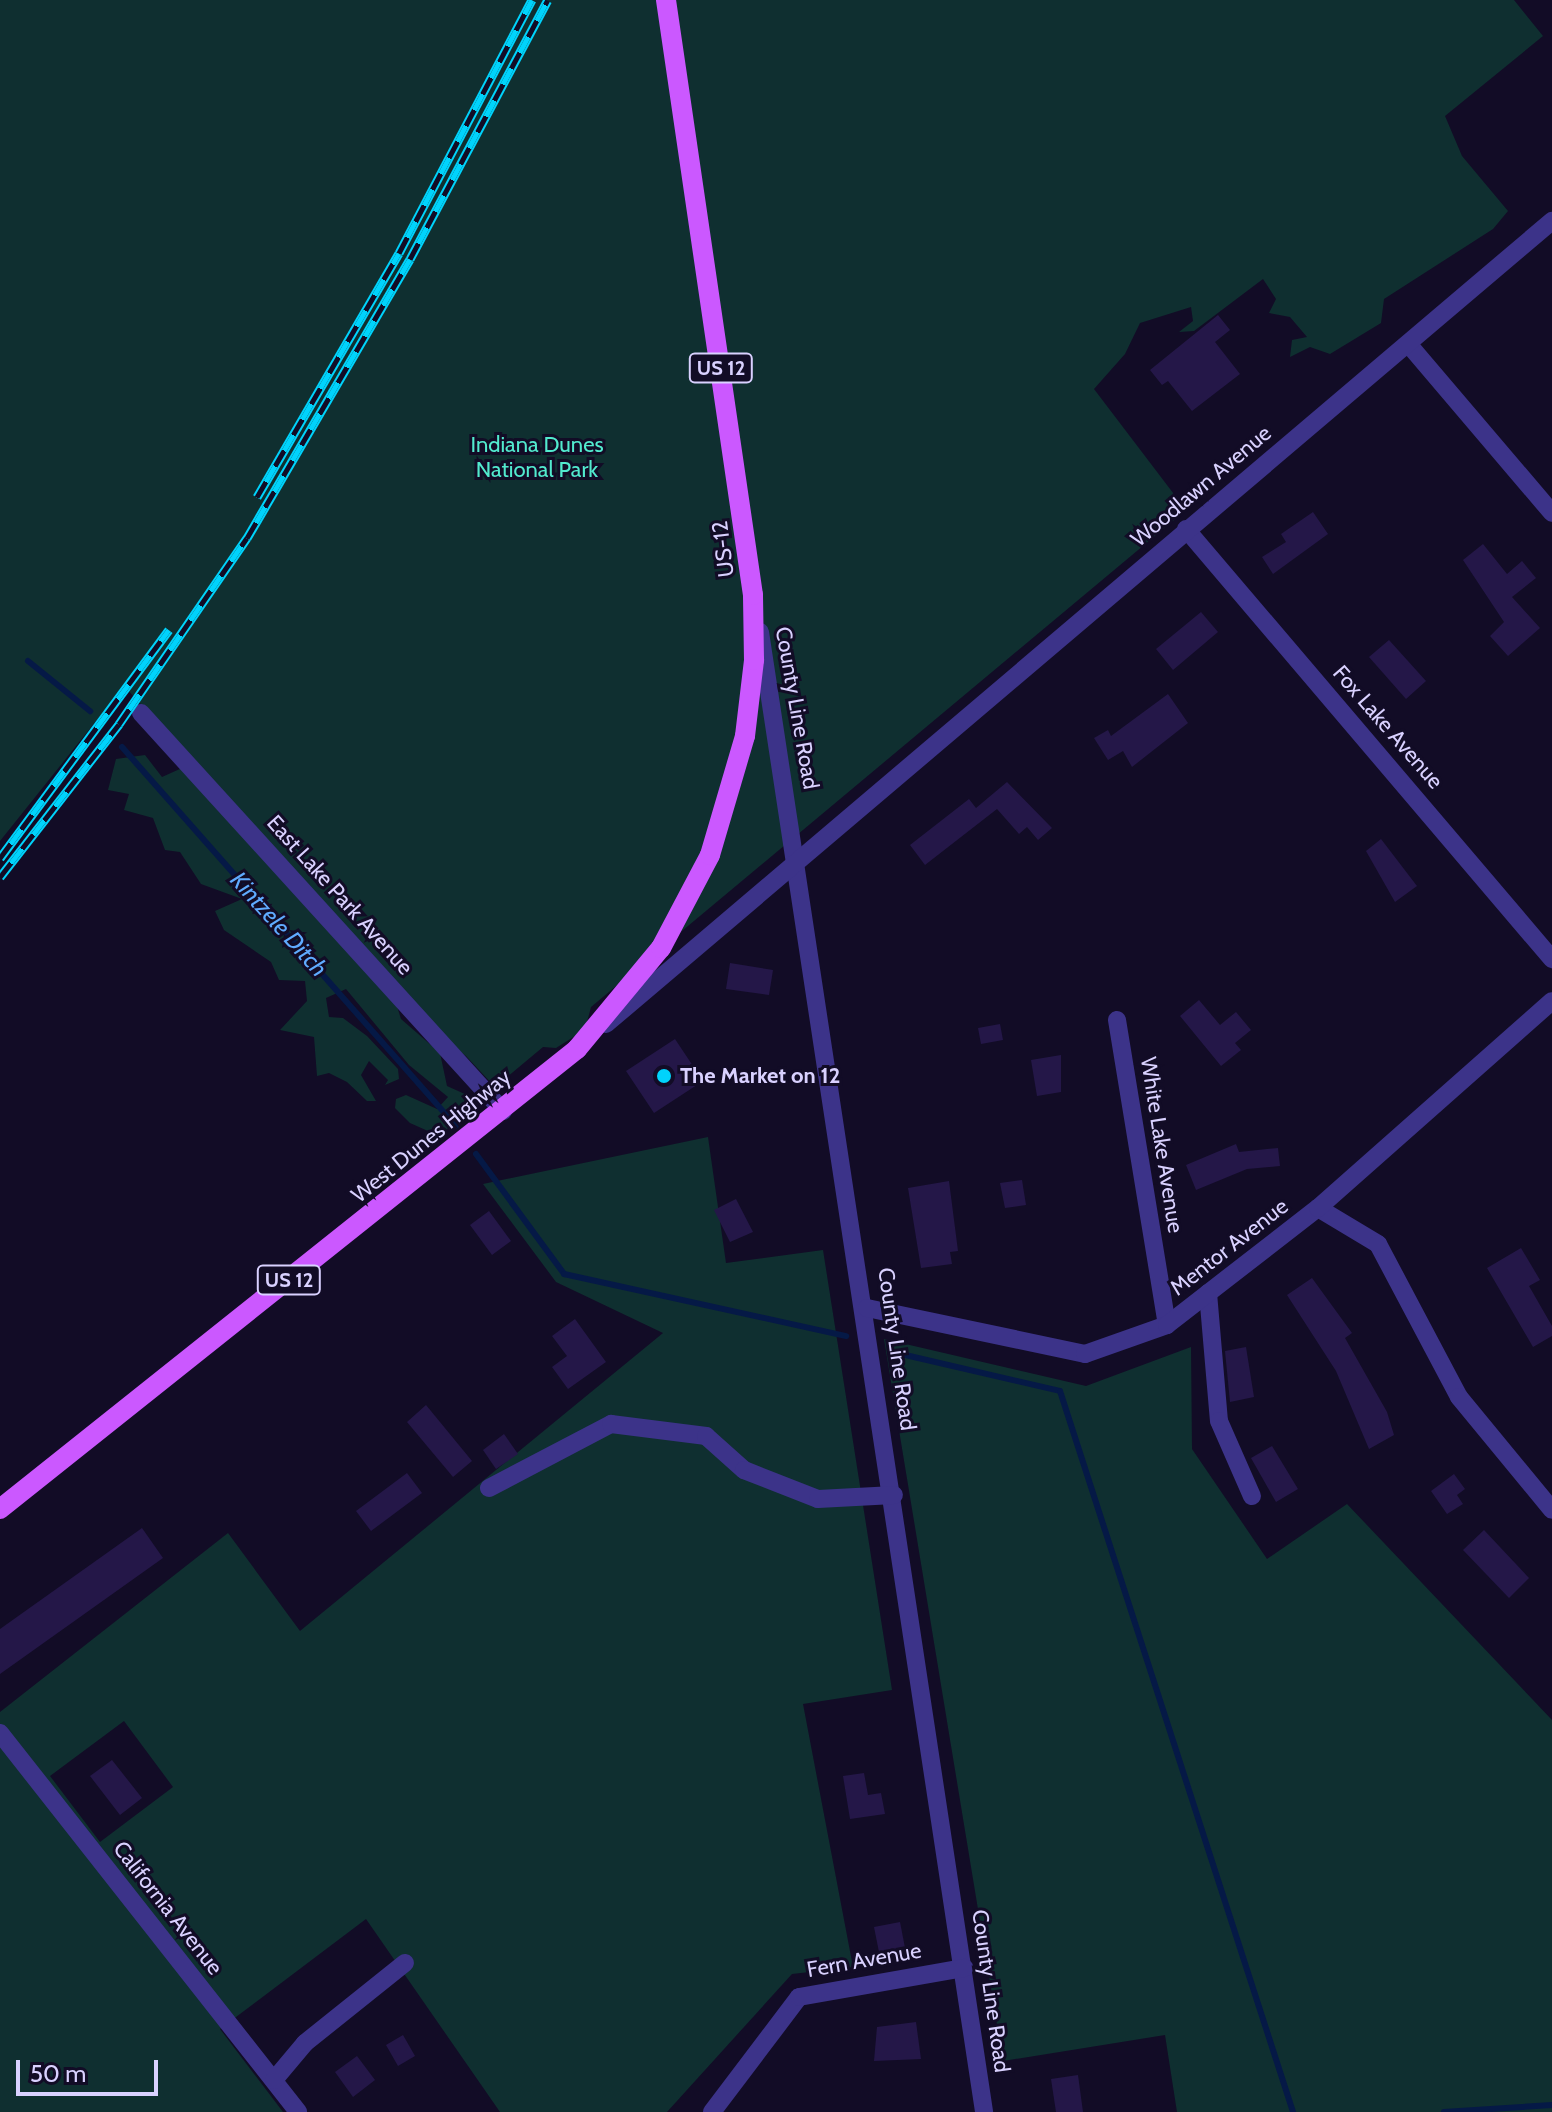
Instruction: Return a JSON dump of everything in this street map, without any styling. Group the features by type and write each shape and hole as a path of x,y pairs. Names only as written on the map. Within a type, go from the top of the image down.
{"main road":[{"name":"US-12","path":"577,1049 661,948 721,826 750,699 753,595 666,0"},
{"name":"West Dunes Highway","path":"0,1509 577,1049"}],"street":[{"name":"Woodlawn Avenue","path":"880,788 1186,529 1410,346 1552,221"},
{"path":"1410,346 1552,513"},
{"name":"Fox Lake Avenue","path":"1186,529 1552,959"},
{"name":"County Line Road","path":"753,595 799,860 984,2112"},
{"name":"East Lake Park Avenue","path":"141,713 503,1111"},
{"name":"West Dunes Highway","path":"577,1049 880,788"},
{"name":"Mentor Avenue","path":"867,1308 1085,1354 1167,1325 1318,1208 1552,1001"},
{"name":"White Lake Avenue","path":"1117,1020 1167,1325"},
{"path":"1318,1208 1378,1244 1459,1397 1552,1510"},
{"path":"1208,1293 1219,1421 1252,1496"},
{"path":"489,1488 611,1424 706,1436 744,1470 818,1499 894,1495"},
{"name":"California Avenue","path":"0,1733 298,2112"},
{"path":"274,2080 305,2043 405,1963"},
{"name":"Fern Avenue","path":"712,2112 781,2015 799,1997 820,1989 964,1968"}],"green space":[{"name":"Indiana Dunes National Park","path":"0,0 1514,0 1543,36 1445,116 1462,156 1508,211 1493,229 1384,299 1381,323 1330,354 1310,347 1290,357 1292,340 1307,337 1290,317 1269,313 1276,299 1263,279 1194,331 1179,332 1193,321 1191,307 1140,323 1125,354 1094,389 1186,510 591,1007 586,1026 575,1036 556,1048 543,1047 495,1087 466,1056 396,1003 401,1019 440,1053 447,1086 467,1095 463,1119 437,1135 410,1123 395,1108 396,1099 406,1095 437,1109 448,1097 409,1065 346,989 326,998 329,1017 343,1018 367,1036 398,1069 399,1079 385,1085 388,1080 369,1061 361,1075 376,1101 367,1101 347,1082 329,1073 317,1076 314,1037 280,1030 307,1001 305,981 279,980 271,962 224,930 215,911 242,899 201,884 180,852 165,850 153,818 124,810 129,794 108,790 116,759 145,755 162,777 182,768 221,814 163,728 124,686 0,841"},
{"path":"708,1137 726,1263 823,1250 892,1690 803,1704 853,1967 792,1974 667,2112 500,2112 366,1919 220,2029 283,2112 0,2112 0,1712 228,1533 300,1631 663,1333 556,1282 483,1184","holes":["124,1721 173,1787 100,1842 50,1776"]},
{"path":"884,1339 1086,1386 1191,1347 1192,1449 1267,1559 1347,1504 1552,1720 1552,2112 1177,2112 1165,2035 1003,2061"}],"building":[{"path":"1218,315 1230,330 1215,342 1240,374 1192,411 1168,381 1162,385 1150,370"},
{"path":"1313,512 1328,534 1273,574 1262,557 1286,542 1281,534"},
{"path":"1483,544 1507,574 1522,561 1536,578 1512,597 1540,628 1508,656 1490,636 1504,622 1463,560"},
{"path":"1201,612 1218,632 1173,670 1156,649"},
{"path":"1389,640 1426,681 1406,699 1369,657"},
{"path":"1168,694 1188,723 1132,767 1123,751 1108,760 1094,738 1108,730 1111,736"},
{"path":"1007,782 1052,828 1038,840 1027,827 1019,834 997,809 925,865 910,845 969,799 976,808"},
{"path":"1381,839 1417,886 1395,902 1366,851"},
{"path":"730,963 773,970 769,995 726,989"},
{"path":"1199,1000 1220,1025 1236,1012 1251,1030 1235,1043 1241,1050 1221,1066 1180,1016"},
{"path":"1000,1024 1003,1040 981,1044 978,1028"},
{"name":"The Market on 12","path":"675,1039 703,1081 654,1113 626,1071"},
{"path":"1061,1055 1061,1092 1037,1096 1031,1060"},
{"path":"1236,1144 1239,1152 1278,1148 1280,1166 1247,1169 1196,1190 1186,1165"},
{"path":"1022,1180 1026,1205 1005,1208 1000,1183"},
{"path":"949,1181 958,1251 950,1252 952,1264 921,1268 908,1188"},
{"path":"736,1199 753,1232 730,1242 714,1210"},
{"path":"489,1211 511,1241 492,1255 470,1225"},
{"path":"1521,1248 1540,1280 1529,1286 1552,1326 1552,1336 1533,1347 1487,1268"},
{"path":"1312,1278 1352,1333 1345,1338 1387,1412 1394,1435 1369,1449 1336,1371 1287,1295"},
{"path":"575,1319 606,1362 568,1389 552,1367 567,1356 552,1336"},
{"path":"1246,1347 1254,1397 1230,1402 1225,1351"},
{"path":"426,1405 472,1461 453,1477 407,1422"},
{"path":"504,1434 518,1454 496,1469 483,1450"},
{"path":"1272,1446 1298,1489 1276,1502 1251,1458"},
{"path":"407,1473 422,1493 371,1531 356,1511"},
{"path":"1454,1474 1465,1489 1457,1495 1463,1504 1447,1514 1431,1491"},
{"path":"142,1528 163,1558 0,1674 0,1629"},
{"path":"1484,1530 1529,1578 1509,1598 1463,1550"},
{"path":"112,1760 142,1798 120,1815 90,1776"},
{"path":"864,1773 868,1795 881,1793 885,1814 850,1819 843,1776"},
{"path":"900,1922 906,1953 880,1957 874,1927"},
{"path":"916,2022 921,2059 874,2061 877,2027"},
{"path":"403,2035 415,2056 398,2066 386,2045"},
{"path":"357,2056 375,2080 353,2097 335,2072"},
{"path":"1078,2075 1083,2112 1056,2112 1051,2079"}],"waterway":[{"name":"Kintzele Ditch","path":"28,661 90,711"},
{"name":"Kintzele Ditch","path":"122,747 456,1126"},
{"path":"476,1154 564,1274 846,1336"},
{"path":"901,1354 1060,1391 1293,2112"},
{"path":"1444,2112 1552,2105"}],"railway":[{"path":"257,497 399,253 532,0"},
{"path":"0,877 119,724 247,538 410,259 548,0"},
{"path":"0,858 169,630"}],"place":[{"name":"The Market on 12","path":"664,1076"}]}
